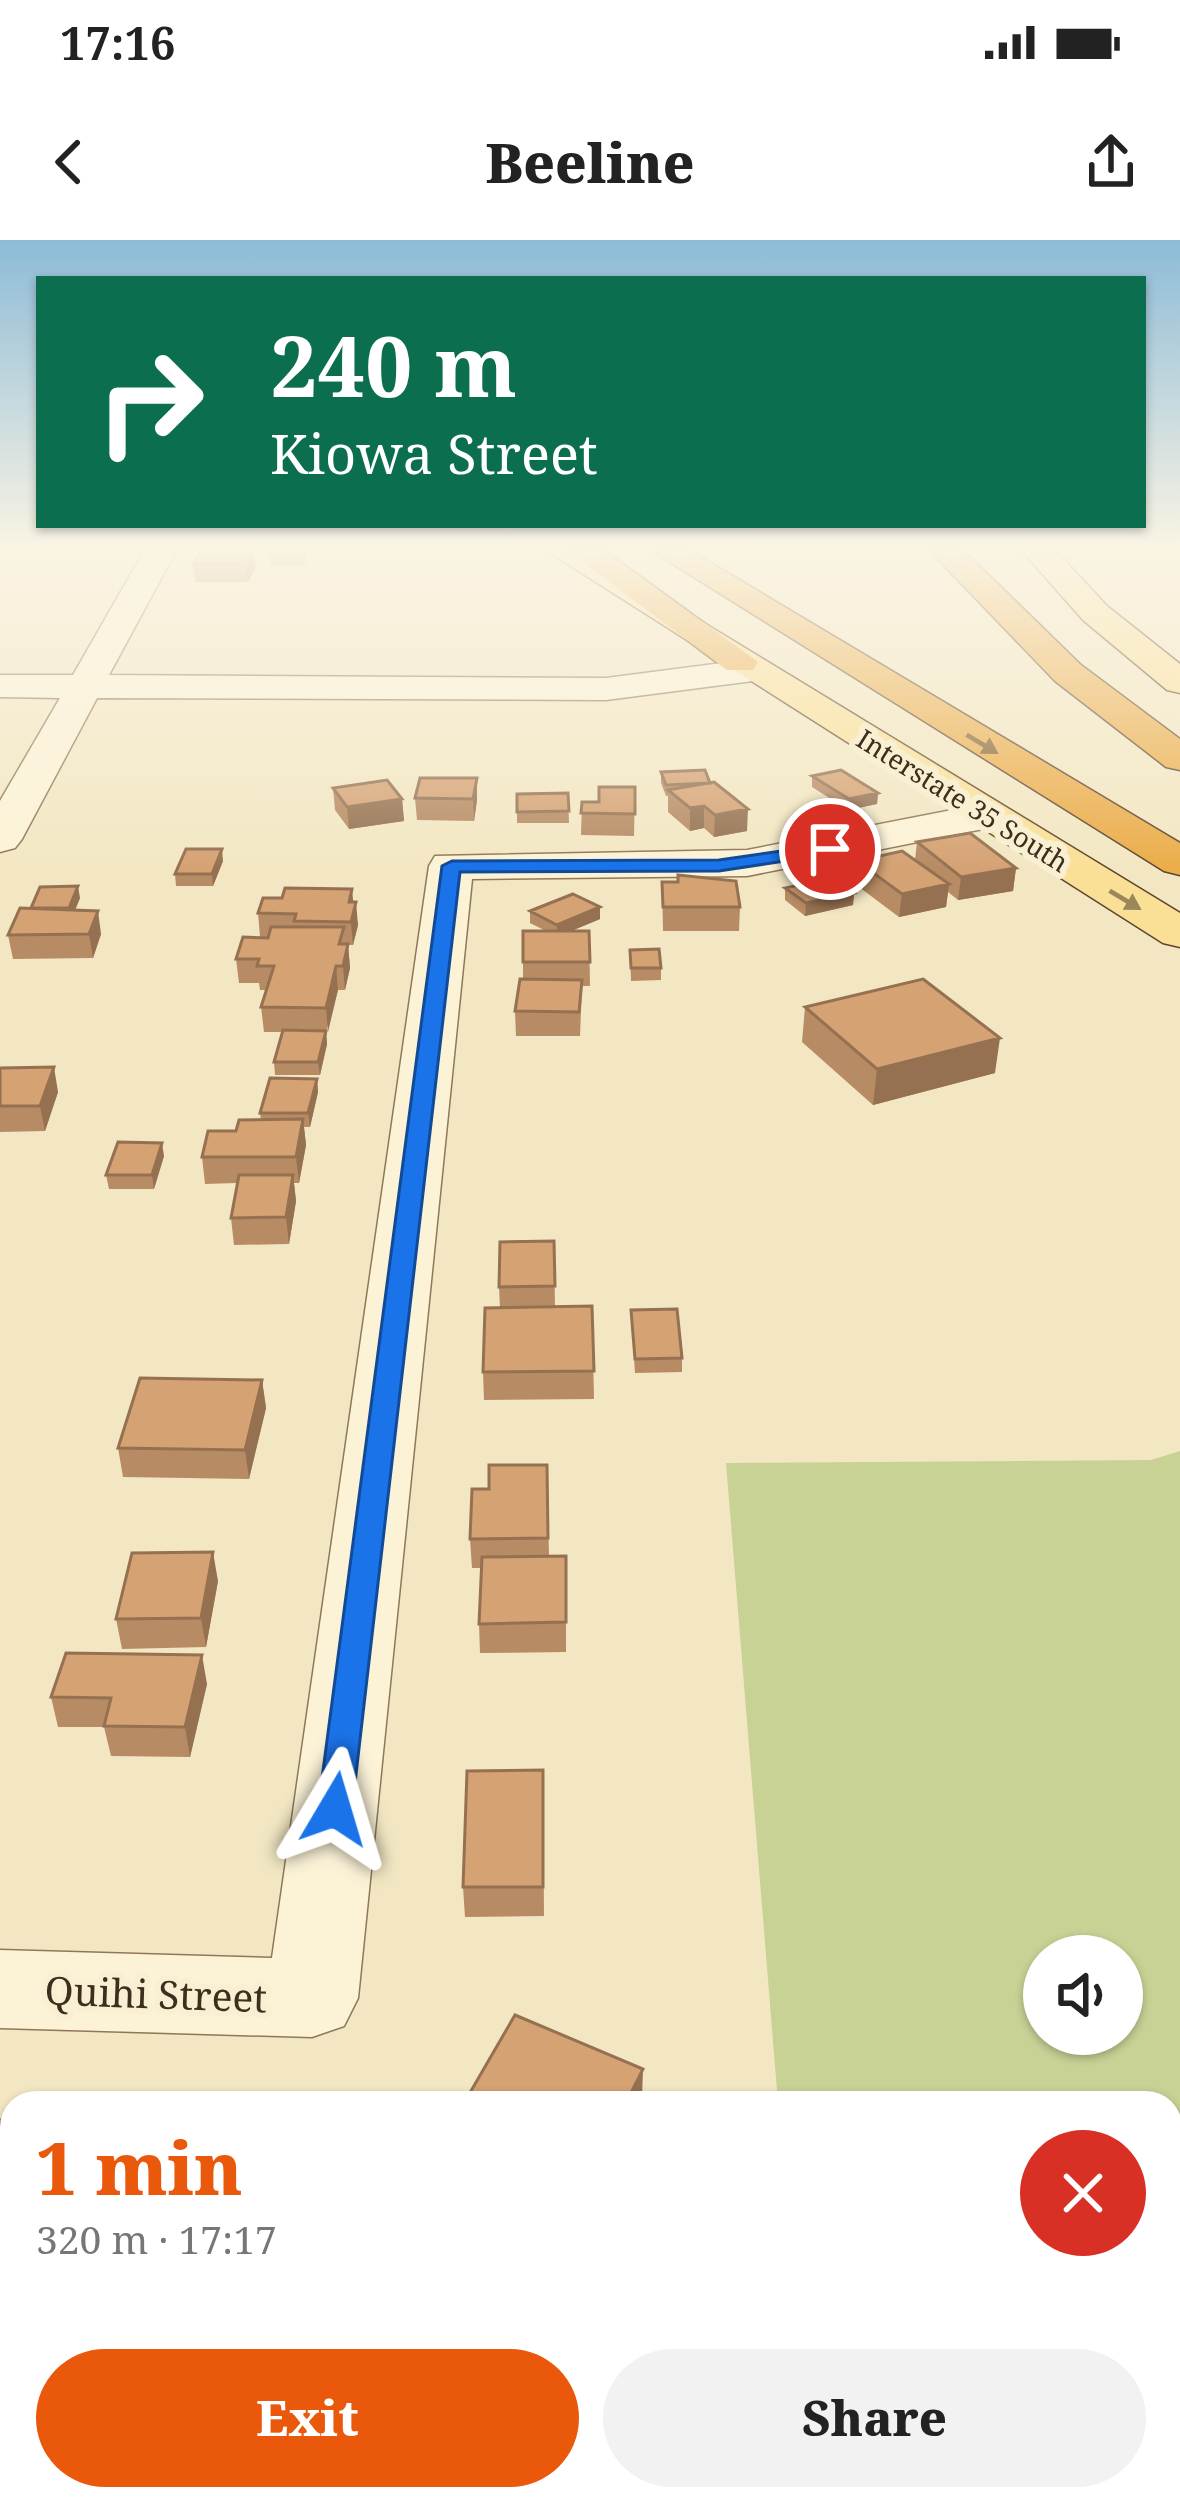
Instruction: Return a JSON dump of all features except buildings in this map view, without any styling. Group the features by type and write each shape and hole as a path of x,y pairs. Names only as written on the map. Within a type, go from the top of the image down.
{"highway":[{"path":"733,657 746,666"},
{"path":"842,657 1180,862"},
{"path":"1055,657 1093,694 1180,758"},
{"path":"1093,694 1180,745"}],"main road":[{"name":"Interstate 35 South","path":"732,657 1180,933"},
{"path":"1149,657 1180,682"}],"street":[{"path":"0,839 100,657"},
{"path":"0,686 605,689 746,666"},
{"name":"Quihi Street","path":"0,1989 312,1998 452,866 733,865 988,816"}],"green space":[{"path":"1180,1451 1180,2091 777,2091 726,1463 1151,1460"}],"route":[{"path":"335,1809 452,866 719,866 830,849"}]}
